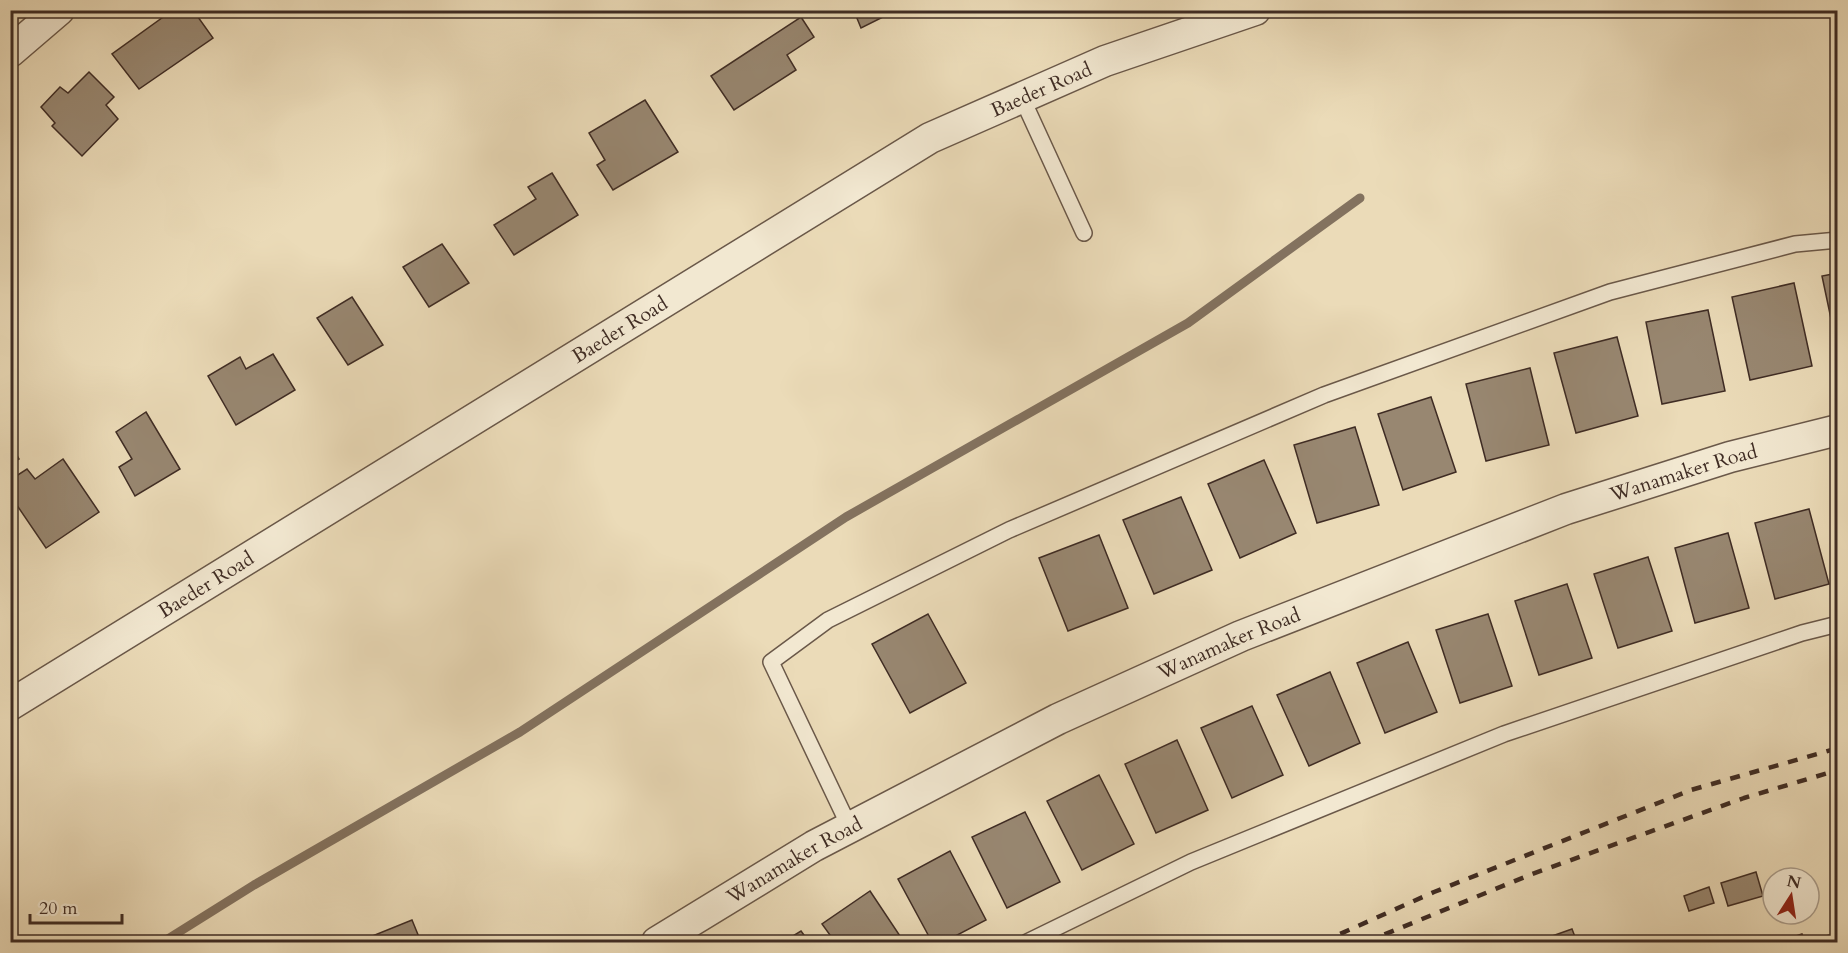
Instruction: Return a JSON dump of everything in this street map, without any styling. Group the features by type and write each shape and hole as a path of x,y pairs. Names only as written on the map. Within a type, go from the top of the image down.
{"street":[{"path":"10,52 58,10"},
{"name":"Baeder Road","path":"10,705 930,138 1105,61 1255,10"},
{"name":"Wanamaker Road","path":"657,942 814,846 1058,719 1241,636 1566,509 1730,457 1838,430"}],"lane":[{"path":"1022,98 1084,233"},
{"path":"849,828 771,662 828,620 1009,530 1324,395 1610,292 1795,244 1838,240"},
{"path":"1028,942 1191,862 1504,734 1802,633 1838,624"}],"building":[{"path":"173,10 193,10 213,38 139,89 112,54"},
{"path":"848,10 897,10 861,28 854,11"},
{"path":"801,17 814,37 787,55 796,70 734,110 711,76"},
{"path":"89,72 114,97 106,105 118,119 82,156 52,126 55,123 41,107 60,87 68,93"},
{"path":"645,100 678,152 613,190 597,165 605,160 589,133"},
{"path":"552,173 578,215 514,255 494,225 536,199 528,187"},
{"path":"442,244 469,283 429,307 403,267"},
{"path":"1838,273 1838,352 1822,276"},
{"path":"1794,283 1812,366 1750,380 1732,297"},
{"path":"352,297 383,345 348,365 317,318"},
{"path":"1708,310 1725,391 1662,404 1646,322"},
{"path":"1617,337 1638,416 1576,433 1554,353"},
{"path":"273,354 295,390 236,425 208,376 240,357 246,369"},
{"path":"1530,368 1549,445 1486,461 1466,384"},
{"path":"1431,397 1456,472 1403,490 1378,414"},
{"path":"146,412 180,469 135,496 119,467 132,459 116,432"},
{"path":"1355,427 1379,505 1317,523 1294,445"},
{"path":"10,443 19,459 10,464"},
{"path":"63,459 99,512 46,548 10,495 10,480 27,469 35,479"},
{"path":"1264,460 1296,533 1240,558 1208,484"},
{"path":"1181,497 1212,570 1154,594 1123,520"},
{"path":"1809,509 1829,584 1775,599 1755,523"},
{"path":"1728,533 1749,608 1695,623 1675,548"},
{"path":"1099,535 1128,608 1068,631 1039,558"},
{"path":"1648,557 1672,631 1618,648 1594,574"},
{"path":"1567,584 1592,658 1539,675 1515,601"},
{"path":"928,614 966,683 910,713 872,644"},
{"path":"1488,614 1512,686 1460,703 1436,630"},
{"path":"1408,642 1437,712 1385,733 1357,663"},
{"path":"1330,672 1360,743 1309,766 1277,695"},
{"path":"1252,706 1283,775 1232,798 1201,728"},
{"path":"1177,740 1208,810 1156,833 1125,764"},
{"path":"1099,775 1134,844 1082,870 1047,801"},
{"path":"1025,812 1060,882 1007,908 972,837"},
{"path":"950,851 986,920 944,942 932,942 898,879"},
{"path":"1756,872 1761,897 1728,906 1721,883"},
{"path":"1709,887 1714,903 1689,911 1684,896"},
{"path":"870,891 904,942 835,942 822,924"},
{"path":"412,920 421,942 360,942 360,941"},
{"path":"1572,929 1577,942 1542,942 1541,940"},
{"path":"801,931 809,942 783,942"},
{"path":"1802,934 1805,942 1777,942"},
{"path":"1833,934 1836,942 1806,942"}],"waterway":[{"path":"163,942 254,885 520,732 846,517 1188,323 1360,198"}],"railway":[{"path":"1322,942 1434,892 1691,790 1838,748"},
{"path":"1366,942 1532,874 1744,798 1838,770"}]}
